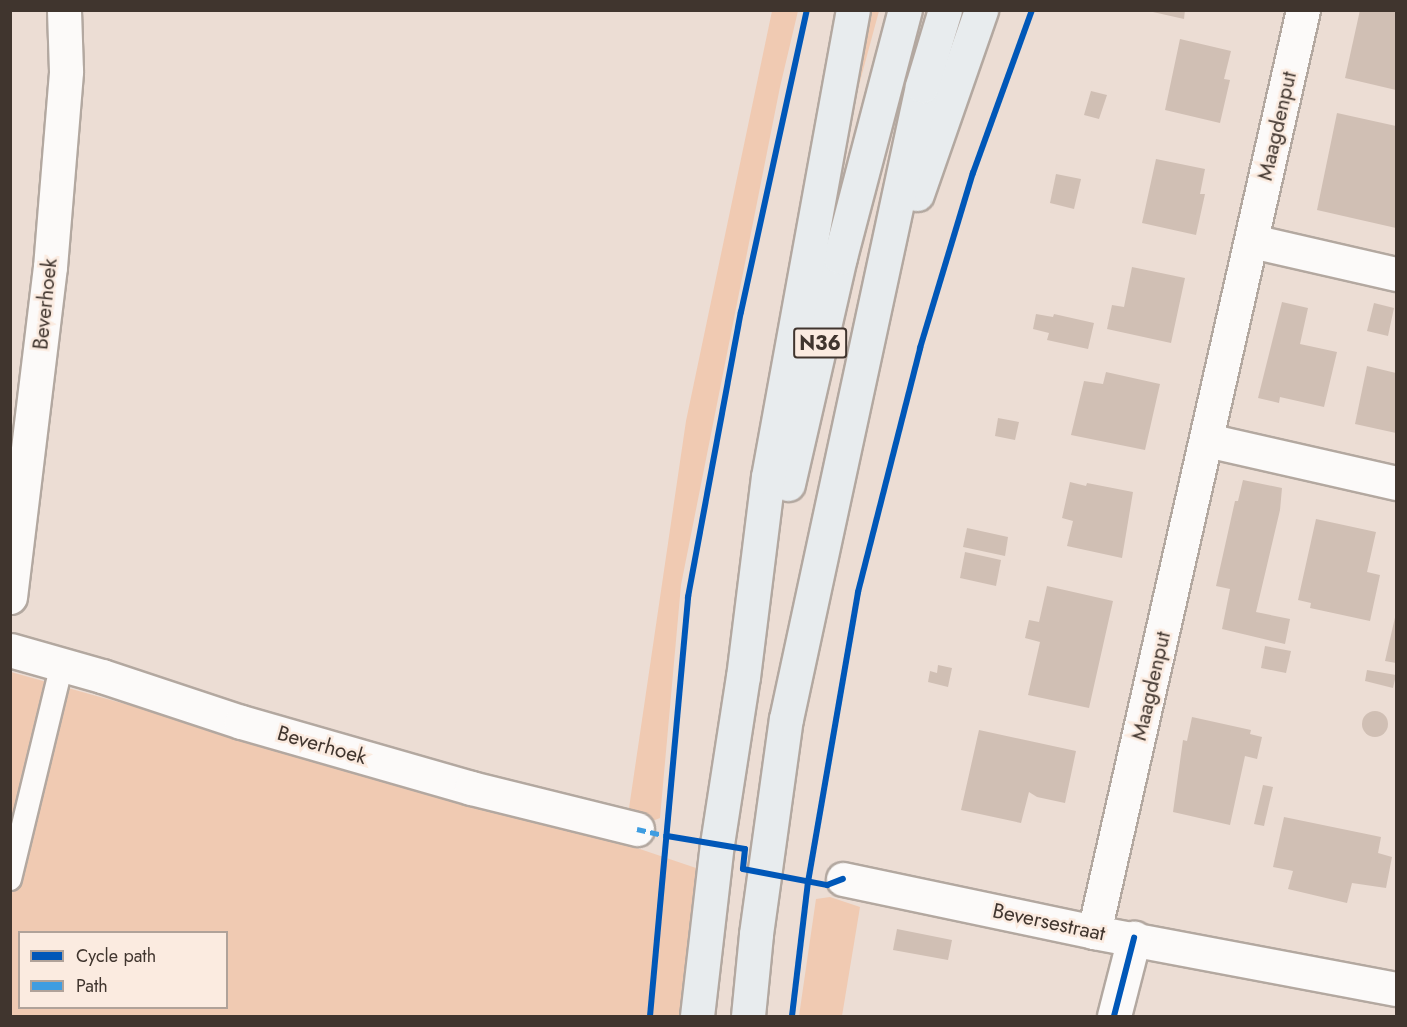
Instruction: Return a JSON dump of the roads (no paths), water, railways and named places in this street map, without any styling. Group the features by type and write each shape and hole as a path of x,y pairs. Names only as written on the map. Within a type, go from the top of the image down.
{"main road":[{"path":"743,677 768,477 853,10"},
{"name":"N36","path":"697,1017 717,844 743,677 840,256 905,10"},
{"name":"N36","path":"748,1017 756,934 786,719 922,86 945,10"},
{"path":"868,334 981,10"}],"street":[{"name":"Beverhoek","path":"10,597 50,267 66,71 64,10"},
{"name":"Maagdenput","path":"1094,932 1303,10"},
{"path":"1252,242 1396,274"},
{"path":"1207,440 1396,483"},
{"name":"Beverhoek","path":"10,650 62,664 241,722 402,768 637,829"},
{"name":"Beversestraat","path":"843,879 1094,932 1396,989"},
{"path":"1114,1017 1134,938"}],"lane":[{"path":"10,879 62,664"}]}
